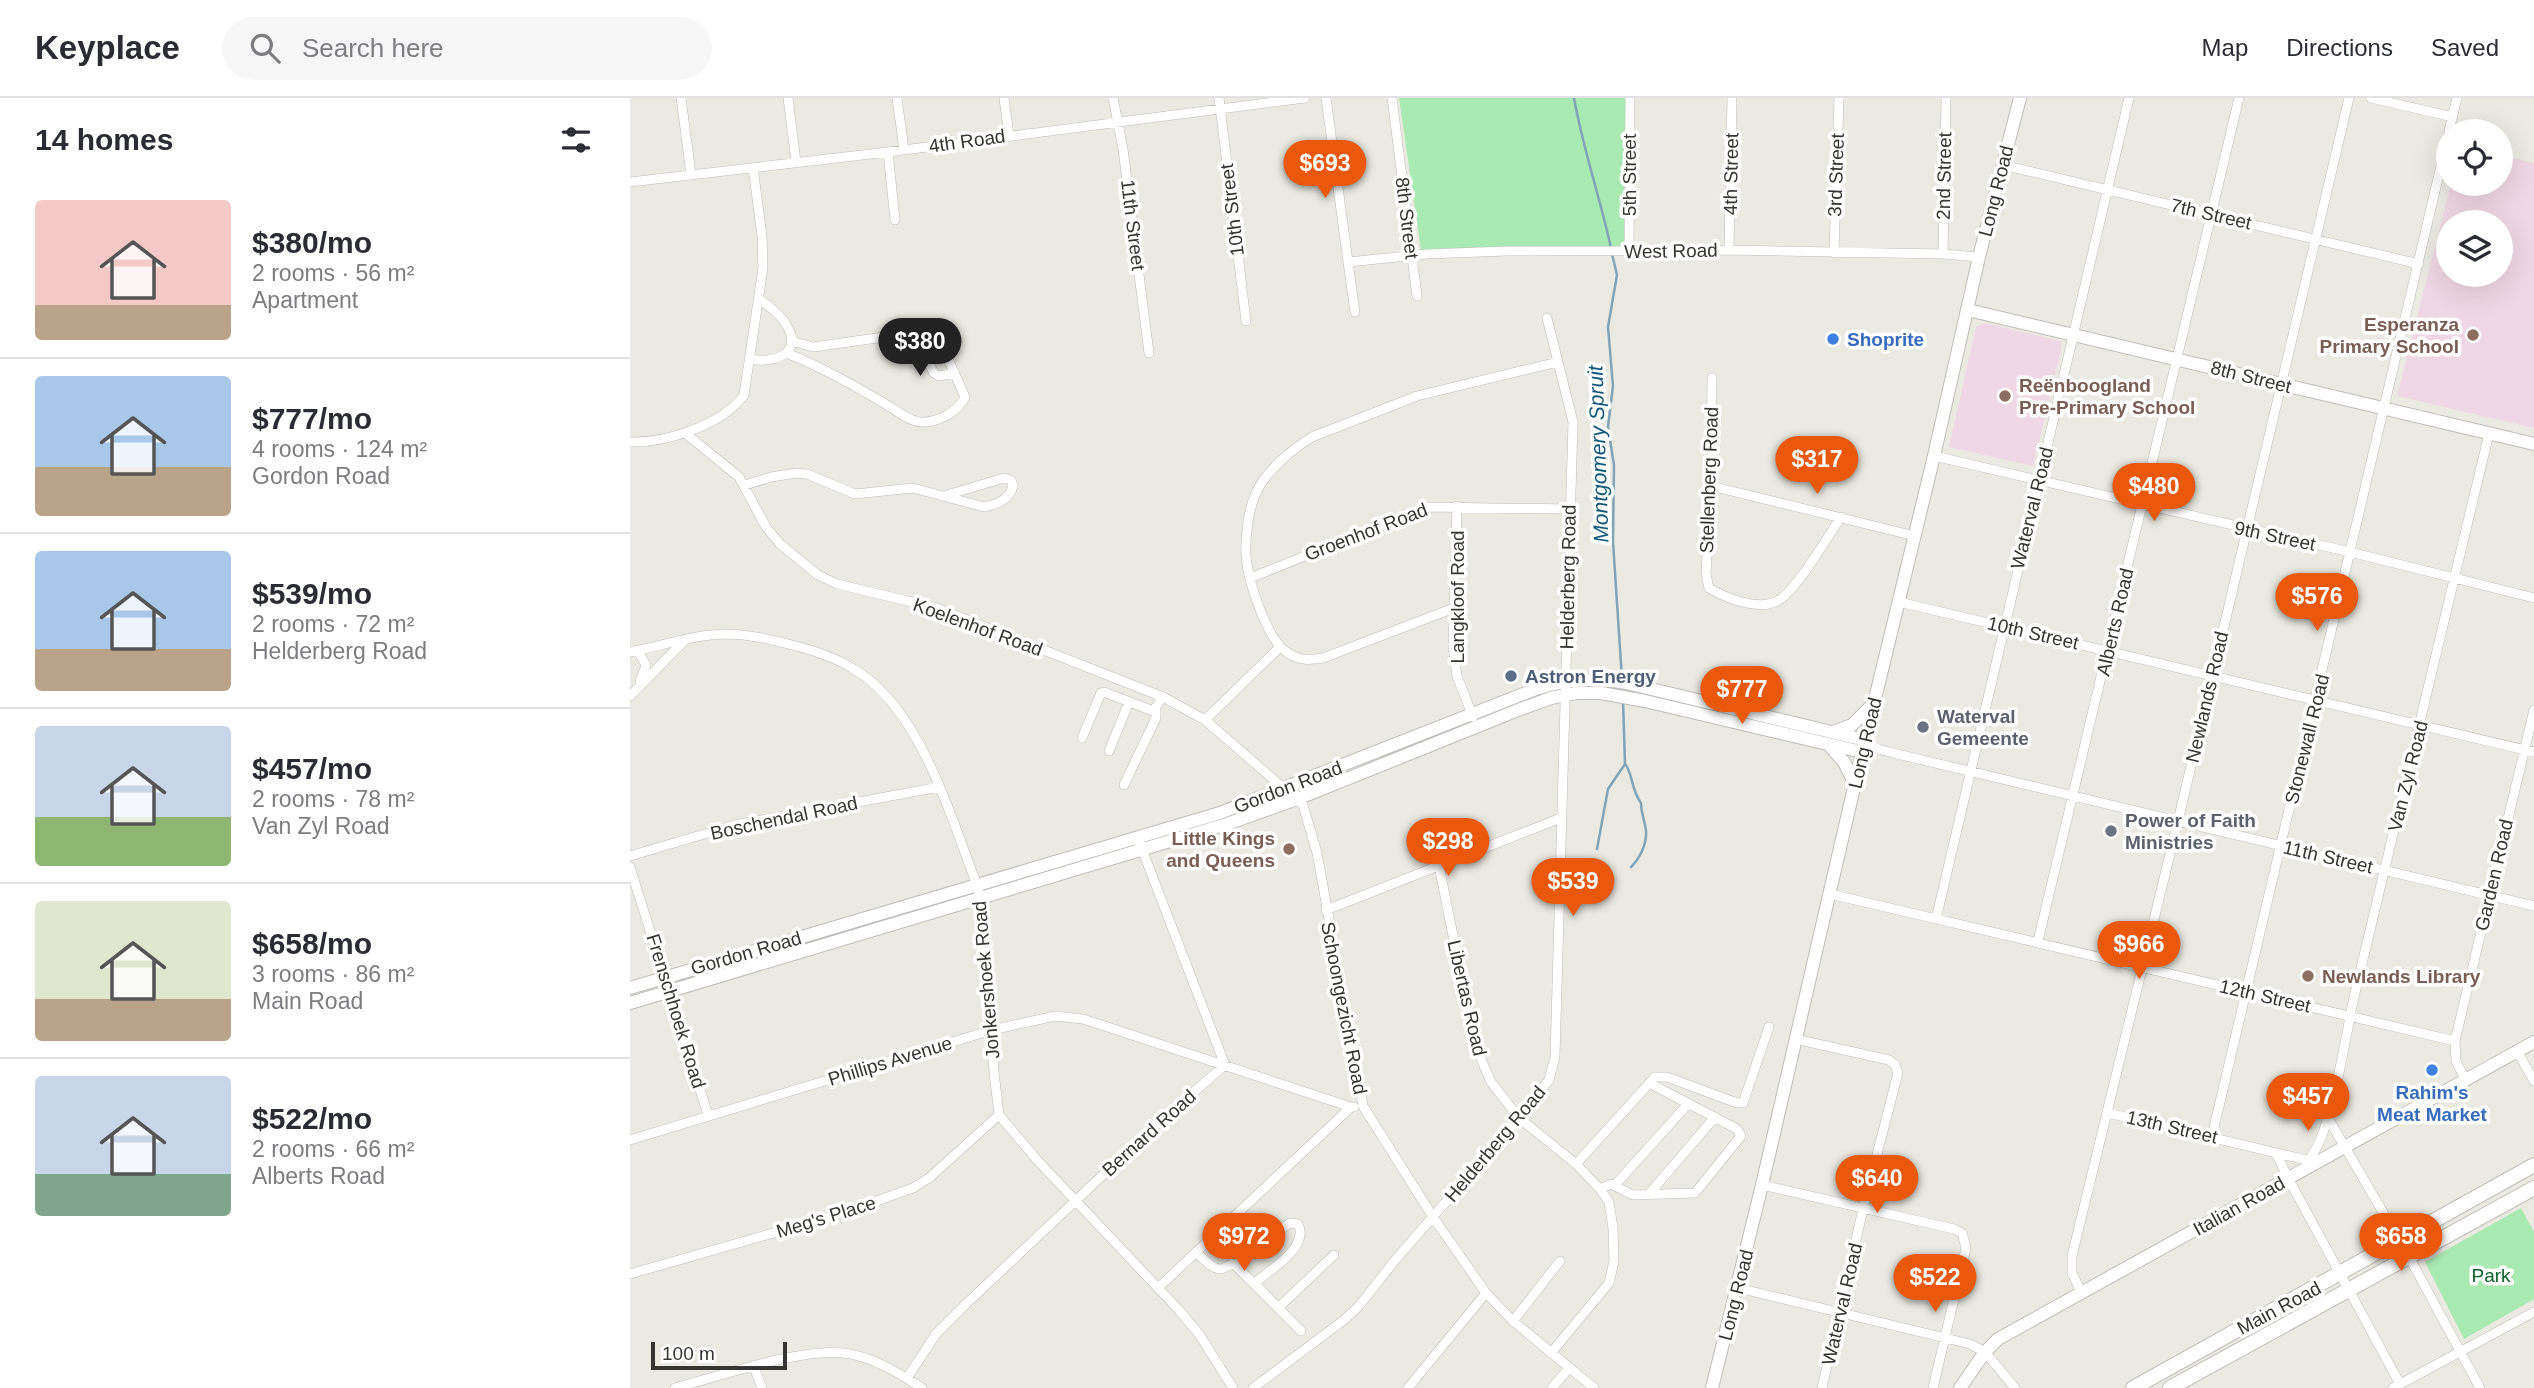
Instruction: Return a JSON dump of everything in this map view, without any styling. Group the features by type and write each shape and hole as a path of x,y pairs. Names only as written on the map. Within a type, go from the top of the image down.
{"main road":[{"name":"Main Road","path":"2133,1388 2534,1165"},
{"name":"Main Road","path":"2170,1388 2534,1188"}],"street":[{"path":"681,98 691,174"},
{"path":"788,98 796,162"},
{"path":"897,98 904,150"},
{"path":"1004,98 1009,135"},
{"name":"11th Street","path":"1113,98 1124,149 1149,353"},
{"name":"4th Road","path":"630,182 1118,122 1219,103 1305,98"},
{"path":"1326,98 1355,312"},
{"name":"8th Street","path":"1392,98 1417,296"},
{"name":"5th Street","path":"1624,252 1630,98"},
{"name":"4th Street","path":"1730,250 1732,98"},
{"name":"3rd Street","path":"1834,253 1839,98"},
{"name":"2nd Street","path":"1943,254 1946,98"},
{"name":"Long Road","path":"1713,1388 1979,257 2020,98"},
{"name":"Waterval Road","path":"1936,919 2129,98"},
{"name":"Alberts Road","path":"2038,942 2239,98"},
{"name":"Newlands Road","path":"2081,1294 2072,1273 2072,1256 2349,98"},
{"path":"2371,98 2453,117"},
{"name":"Stonewall Road","path":"2453,117 2457,98"},
{"name":"10th Street","path":"1219,103 1246,321"},
{"path":"888,152 895,220"},
{"name":"7th Street","path":"2003,165 2419,264"},
{"path":"630,442 685,433 730,410 744,395 763,268 762,236 753,168"},
{"name":"Stonewall Road","path":"2212,1136 2436,190"},
{"name":"West Road","path":"1348,262 1412,255 1506,251 1730,250 1979,257"},
{"path":"750,359 766,362 786,353 791,341 788,326 775,311 759,299"},
{"name":"8th Street","path":"1968,310 2534,444"},
{"name":"Helderberg Road","path":"1253,1388 1344,1320 1549,1080 1555,1056 1573,422 1547,318"},
{"path":"786,353 811,363 919,422 939,418 962,404 965,397 936,332 924,326 884,337 813,347 791,341"},
{"path":"910,330 934,373 939,376 956,373"},
{"path":"1454,608 1323,658 1304,660 1280,648 1268,626 1250,578 1246,553 1255,495 1262,483 1298,446 1312,437 1417,396 1558,362"},
{"name":"Stellenberg Road","path":"1712,378 1711,486 1706,581 1709,587 1730,599 1759,604 1779,601 1792,587 1841,517"},
{"name":"Koelenhof Road","path":"685,433 739,477 766,527 780,544 818,575 837,584 937,608 1163,697 1205,720 1297,799"},
{"name":"Van Zyl Road","path":"2312,1161 2328,1118 2489,434"},
{"name":"9th Street","path":"1934,456 2350,552 2534,598"},
{"path":"745,485 797,473 807,474 855,494 904,487 947,495 985,507 1007,497 1013,486 1009,479 1000,478 947,495"},
{"path":"1711,486 1915,536"},
{"name":"Groenhof Road","path":"1250,578 1428,506 1570,509"},
{"name":"Langkloof Road","path":"1457,506 1455,663 1475,721"},
{"name":"10th Street","path":"1899,602 2529,751"},
{"name":"Jonkershoek Road","path":"634,651 687,638 725,634 757,637 808,649 852,667 872,682 895,708 916,737 939,787 981,900 999,1115"},
{"path":"633,693 687,638"},
{"path":"1205,720 1280,648"},
{"path":"633,693 646,669 645,662 634,651"},
{"name":"Gordon Road","path":"630,1003 1142,851 1297,799 1475,721 1538,688 1566,680 1621,682 1752,712 1828,738"},
{"name":"Gordon Road","path":"630,988 1220,813 1475,721 1565,694 1595,692 1863,746"},
{"path":"1082,738 1101,693 1156,710"},
{"path":"1124,785 1157,718 1156,710 1163,697"},
{"path":"1855,784 1828,738 1852,725 1875,700"},
{"path":"1109,751 1129,702"},
{"name":"Garden Road","path":"2455,1041 2489,896 2529,751 2534,710"},
{"name":"11th Street","path":"1863,746 2534,906"},
{"name":"Boschendal Road","path":"630,856 735,825 939,787"},
{"name":"Schoongezicht Road","path":"1297,799 1307,814 1363,1107 1433,1217 1486,1293 1513,1321 1594,1388"},
{"path":"1326,910 1561,818"},
{"path":"1137,837 1225,1065"},
{"name":"Libertas Road","path":"1439,866 1475,1045 1482,1066 1519,1118 1576,1164 1609,1202 1614,1228 1614,1261 1609,1283 1551,1353"},
{"name":"Frenschhoek Road","path":"630,867 708,1115"},
{"name":"12th Street","path":"1830,894 2455,1041"},
{"name":"Phillips Avenue","path":"630,1140 992,1030 1055,1016 1072,1017 1351,1107 1363,1107"},
{"path":"1576,1164 1649,1083 1659,1076 1737,1103 1743,1102 1769,1027"},
{"name":"Waterval Road","path":"1795,1039 1889,1060 1897,1068 1898,1079 1863,1209 1822,1388"},
{"path":"2455,1041 2456,1061 2466,1080"},
{"name":"Italian Road","path":"1960,1388 1985,1352 1998,1339 2288,1178 2312,1161 2534,1042"},
{"path":"2517,1051 2534,1082"},
{"name":"Bernard Road","path":"908,1378 936,1334 1157,1124 1225,1065"},
{"path":"1600,1189 1611,1184 1633,1195 1697,1192 1741,1136 1737,1129 1649,1083"},
{"path":"1615,1185 1688,1104"},
{"path":"1159,1287 1351,1107"},
{"name":"13th Street","path":"2108,1113 2312,1161"},
{"path":"999,1115 1076,1201 1159,1287 1199,1334 1233,1388"},
{"name":"Meg's Place","path":"630,1274 843,1213 913,1188 929,1178 999,1115"},
{"path":"1649,1194 1715,1117"},
{"path":"2328,1118 2346,1145 2480,1388"},
{"path":"2276,1153 2397,1386 2534,1312"},
{"path":"1762,1185 1954,1229 1965,1237 1966,1248 1933,1388"},
{"path":"1196,1252 1216,1269 1233,1263 1290,1223 1298,1224 1301,1233 1296,1245 1254,1283"},
{"path":"1278,1308 1334,1255"},
{"path":"1513,1321 1560,1261"},
{"path":"1233,1263 1254,1283 1301,1331 1278,1308 1254,1283"},
{"path":"1738,1288 1970,1344 1985,1352 2015,1388"},
{"path":"1408,1388 1486,1293"},
{"path":"675,1388 819,1353 843,1353 867,1358 922,1388"},
{"path":"754,1367 762,1388"},
{"path":"1552,1388 1569,1368"}],"shaded area":[{"name":"Esperanza Primary School","path":"2513,158 2534,163 2534,428 2397,396 2436,243 2436,287 2513,287 2513,210 2444,210 2448,196 2513,196"},
{"name":"Reënboogland Pre-Primary School","path":"1985,323 2060,341 2062,346 2033,466 1949,447 1976,327"}],"green space":[{"path":"1399,98 1628,98 1626,250 1421,250"},
{"name":"Park","path":"2521,1208 2534,1232 2534,1299 2464,1339 2425,1262"}],"waterway":[{"name":"Montgomery Spruit","path":"1574,98 1611,248"},
{"name":"Montgomery Spruit","path":"1612,254 1617,275 1608,327 1613,386 1608,427 1614,465 1613,542 1622,679"},
{"name":"Montgomery Spruit","path":"1597,849 1608,789 1625,764 1623,700"},
{"path":"1626,765 1641,803 1646,831 1642,850 1631,867"}],"place":[{"name":"Esperanza Primary School","path":"2473,335"},
{"name":"Shoprite","path":"1833,339"},
{"name":"Reënboogland Pre-Primary School","path":"2005,396"},
{"name":"Astron Energy","path":"1511,676"},
{"name":"Waterval Gemeente","path":"1923,727"},
{"name":"Power of Faith Ministries","path":"2111,831"},
{"name":"Little Kings and Queens","path":"1289,849"},
{"name":"Newlands Library","path":"2308,976"},
{"name":"Rahim's Meat Market","path":"2432,1070"}]}
